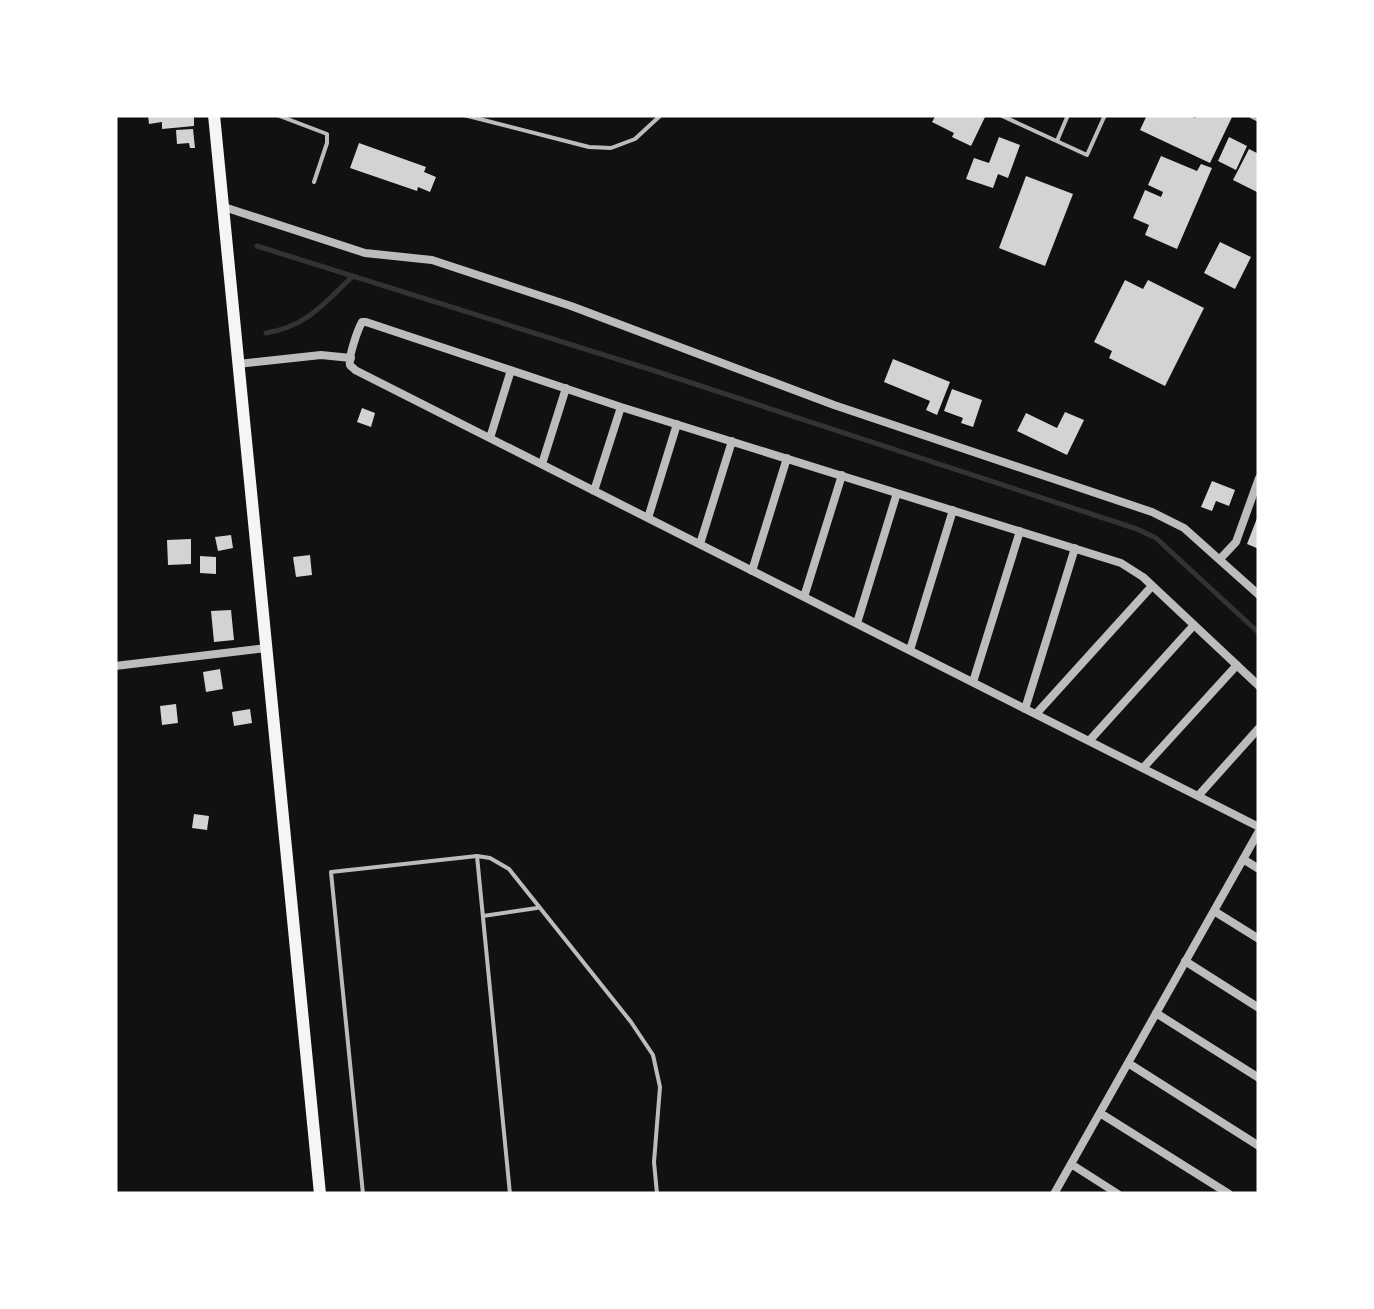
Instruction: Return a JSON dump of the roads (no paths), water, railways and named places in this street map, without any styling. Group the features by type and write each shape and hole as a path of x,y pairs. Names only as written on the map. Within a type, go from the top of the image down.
{"highway":[{"path":"214,115 320,1194"}],"street":[{"path":"223,207 365,253 432,260 571,306 834,405 1152,512 1184,528 1259,595"},
{"path":"1054,1194 1259,829 355,370 350,358 358,328 366,322 1128,566 1259,686"},
{"path":"238,364 321,354 350,358"},
{"path":"490,438 511,370"},
{"path":"542,464 566,388"},
{"path":"594,491 620,406"},
{"path":"648,518 677,424"},
{"path":"700,544 732,441"},
{"path":"752,570 787,458"},
{"path":"804,597 842,476"},
{"path":"1220,559 1236,542 1259,478"},
{"path":"857,623 897,493"},
{"path":"910,650 953,510"},
{"path":"973,682 1020,531"},
{"path":"1025,708 1075,548"},
{"path":"1036,714 1152,586"},
{"path":"1089,740 1194,625"},
{"path":"115,666 266,648"},
{"path":"1143,768 1237,665"},
{"path":"1198,796 1259,728"},
{"path":"1243,859 1259,869"},
{"path":"1214,910 1259,939"},
{"path":"1185,961 1259,1008"},
{"path":"1156,1013 1259,1078"},
{"path":"1128,1063 1259,1146"},
{"path":"1100,1112 1229,1194"},
{"path":"1071,1164 1118,1194"}],"lane":[{"path":"277,115 327,134 314,182"},
{"path":"464,115 589,147 611,148 635,139 661,115"},
{"path":"1000,115 1088,155 1105,115"},
{"path":"1056,141 1068,115"},
{"path":"477,856 510,1194"},
{"path":"363,1194 331,872 477,856 490,858 509,869 653,1055 660,1087 654,1162 657,1194"},
{"path":"483,916 540,908"}],"waterway":[{"path":"257,246 1137,529 1156,538 1259,633"},
{"path":"266,333 304,319 353,276"}]}
